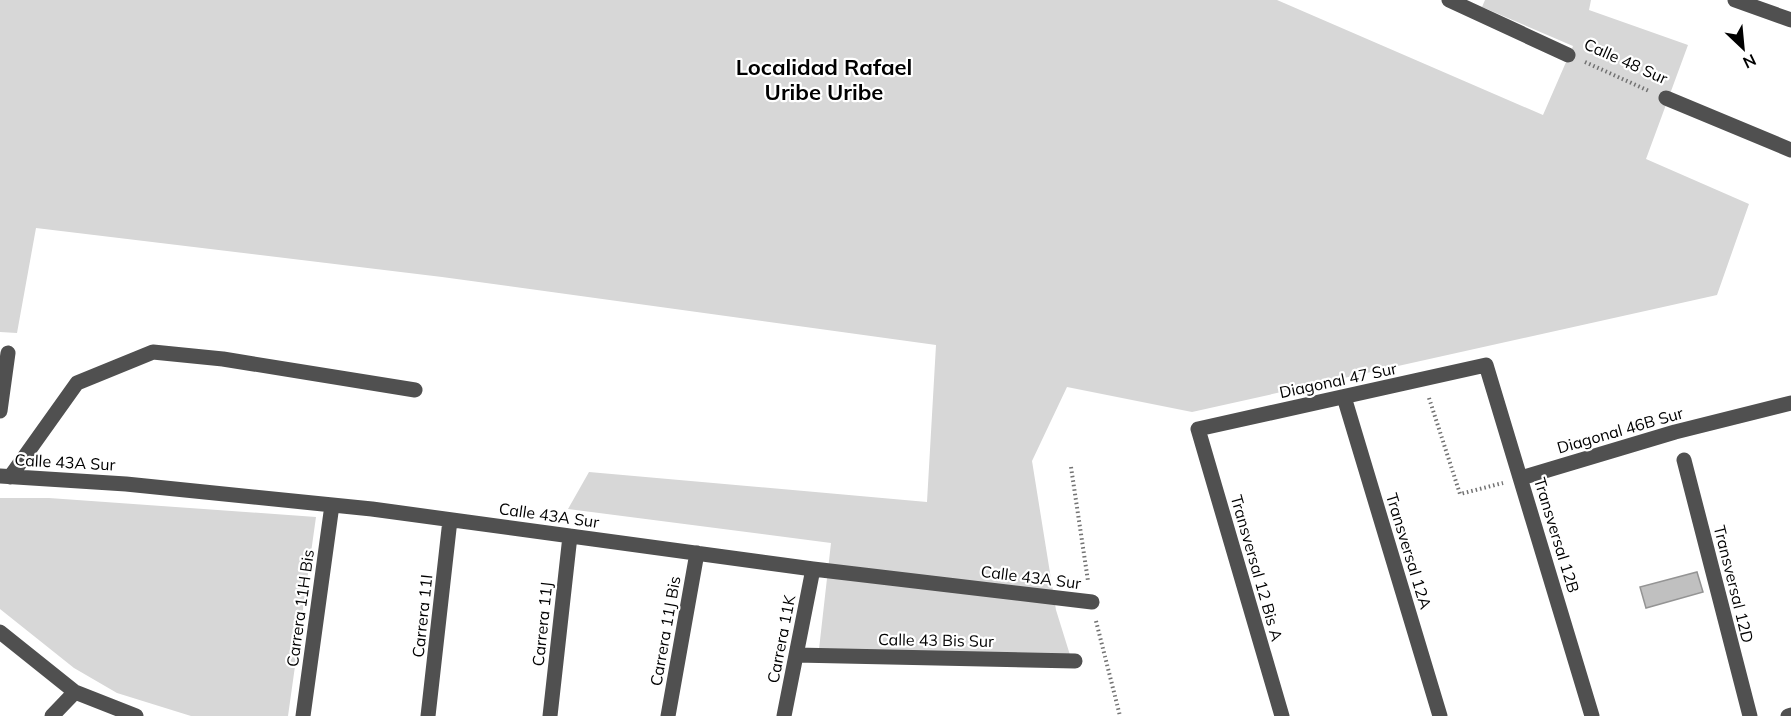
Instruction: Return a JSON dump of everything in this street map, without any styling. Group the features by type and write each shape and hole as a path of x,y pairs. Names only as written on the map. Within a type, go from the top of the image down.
{"street":[{"name":"Calle 48 Sur","path":"1449,0 1568,55"},
{"path":"1735,0 1791,20"},
{"name":"Calle 48 Sur","path":"1666,98 1791,150"},
{"path":"5,477 77,383 153,352 223,359 415,390"},
{"path":"0,411 8,353"},
{"name":"Diagonal 47 Sur","path":"1198,429 1486,365"},
{"name":"Transversal 12B","path":"1486,365 1592,716"},
{"name":"Transversal 12A","path":"1344,397 1440,716"},
{"name":"Diagonal 46B Sur","path":"1521,478 1675,432 1791,403"},
{"name":"Transversal 12 Bis A","path":"1198,429 1282,716"},
{"name":"Transversal 12D","path":"1684,460 1750,716"},
{"name":"Calle 43A Sur","path":"5,477 126,484 332,505 813,569 1092,602"},
{"name":"Carrera 11H Bis","path":"303,716 332,505"},
{"name":"Carrera 11I","path":"428,716 450,520"},
{"name":"Carrera 11J","path":"550,716 570,536"},
{"name":"Carrera 11J Bis","path":"668,716 698,553"},
{"name":"Carrera 11K","path":"784,716 813,569"},
{"path":"0,632 75,692 136,716"},
{"name":"Calle 43 Bis Sur","path":"796,655 1075,661"},
{"path":"52,716 75,692"}],"path":[{"name":"Calle 48 Sur","path":"1568,55 1666,98"},
{"path":"1423,379 1460,494 1521,478"}],"shaded area":[{"path":"0,0 1277,0 1543,115 1573,46 1482,7 1485,0 1591,0 1589,10 1688,45 1646,159 1749,204 1717,295 1192,412 1067,387 1032,461 1056,610 1070,655 818,658 831,543 568,509 589,472 927,502 936,345 442,277 36,228 17,333 0,332"},
{"path":"0,498 49,498 316,517 288,716 191,716 117,693 74,668 0,609"}],"building":[{"path":"1697,572 1703,592 1646,608 1640,587"}],"district":[{"name":"Localidad Rafael Uribe Uribe","path":"824,80"}]}
